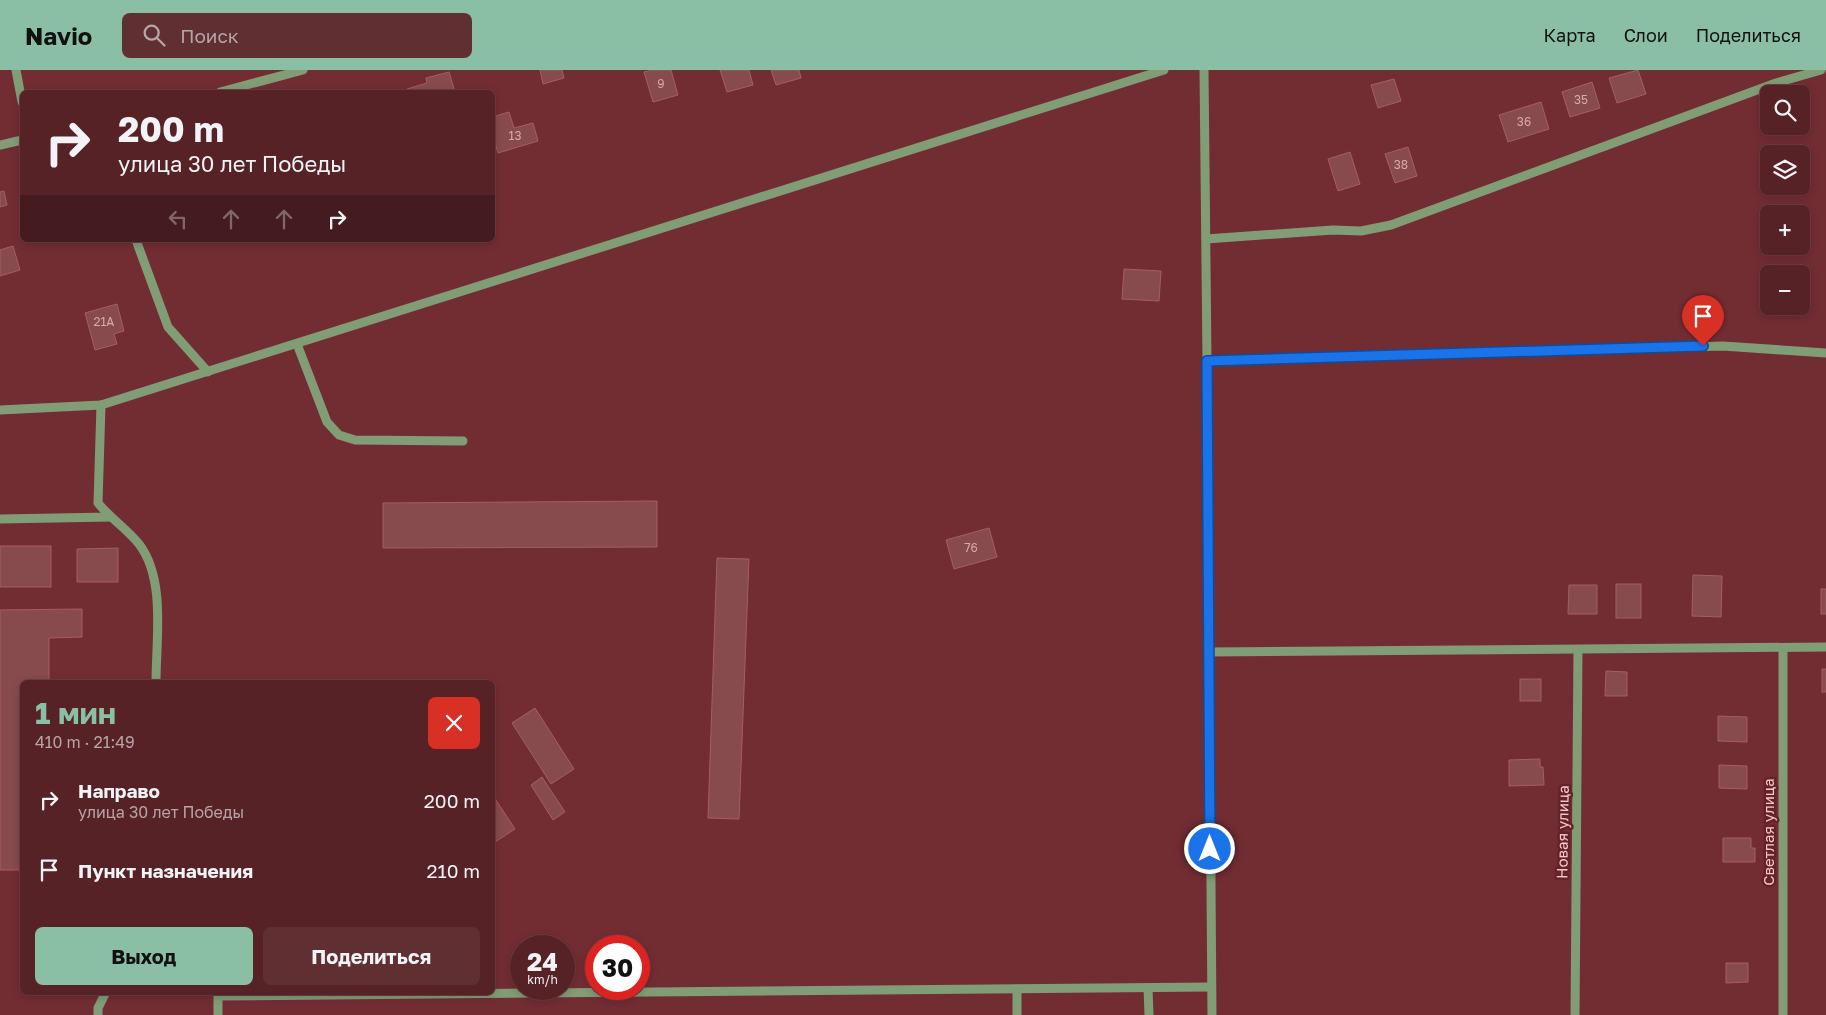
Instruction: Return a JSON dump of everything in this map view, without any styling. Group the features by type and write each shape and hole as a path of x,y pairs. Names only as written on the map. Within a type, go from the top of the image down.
{"street":[{"path":"16,70 20,91"},
{"path":"228,90 303,70"},
{"path":"0,410 101,405 1164,70"},
{"path":"1204,70 1212,1015"},
{"path":"1206,239 1333,230 1361,231 1391,225 1776,83 1821,70"},
{"path":"0,145 20,140"},
{"path":"137,242 168,327 208,372"},
{"path":"297,344 326,422 339,435 355,440 463,441"},
{"path":"1207,361 1723,346 1826,353"},
{"path":"101,405 98,503 138,542 153,570 156,587 156,680"},
{"path":"0,519 112,517"},
{"path":"1209,652 1826,647"},
{"name":"Светлая улица","path":"1783,648 1783,1015"},
{"name":"Новая улица","path":"1575,1015 1578,650"},
{"path":"495,994 1211,987"},
{"path":"1148,988 1149,1015"},
{"path":"1017,989 1017,1015"},
{"path":"98,1015 98,1008 104,995"},
{"path":"218,1015 218,996 332,995"}],"building":[{"path":"540,70 562,70 564,78 543,84"},
{"path":"671,70 678,95 653,102 644,72"},
{"path":"720,70 749,70 753,85 727,92"},
{"path":"771,70 799,70 801,78 776,85"},
{"path":"1638,70 1646,94 1617,103 1609,78"},
{"path":"449,72 454,90 407,90 427,83 426,78"},
{"path":"1394,79 1401,101 1378,108 1371,85"},
{"path":"1592,82 1600,108 1570,117 1562,92"},
{"path":"1541,102 1549,129 1508,142 1499,115"},
{"path":"509,112 514,128 533,123 538,141 498,153 495,142 495,116"},
{"path":"1408,147 1417,176 1395,183 1385,154"},
{"path":"1350,152 1360,184 1338,191 1328,159"},
{"path":"4,191 7,205 0,207 0,192"},
{"path":"13,246 20,270 0,276 0,250"},
{"path":"1124,269 1161,271 1159,301 1122,299"},
{"path":"117,304 124,331 114,334 117,344 95,350 85,313"},
{"path":"657,501 657,547 383,548 383,503"},
{"path":"989,528 997,557 954,569 946,540"},
{"path":"0,546 51,546 51,587 0,587"},
{"path":"118,548 118,582 77,582 77,549"},
{"path":"717,558 749,559 739,819 708,818"},
{"path":"1693,575 1722,576 1721,617 1692,616"},
{"path":"1616,584 1641,584 1641,618 1616,618"},
{"path":"1569,585 1597,585 1597,614 1568,614"},
{"path":"1821,589 1826,589 1826,614 1821,614"},
{"path":"82,609 82,637 49,638 49,680 20,680 20,870 0,870 0,610"},
{"path":"1822,669 1826,669 1826,692 1822,692"},
{"path":"1606,671 1627,672 1627,696 1605,696"},
{"path":"1520,679 1541,679 1541,701 1520,701"},
{"path":"535,708 574,769 551,784 512,723"},
{"path":"1718,716 1747,717 1747,742 1718,741"},
{"path":"1540,759 1540,767 1543,767 1544,785 1509,786 1509,760"},
{"path":"1719,765 1747,766 1747,789 1719,788"},
{"path":"542,777 565,812 553,820 531,785"},
{"path":"495,799 515,829 495,842"},
{"path":"1723,838 1751,838 1751,848 1755,848 1755,862 1723,862"},
{"path":"1726,963 1748,963 1748,982 1726,983"}],"route":[{"path":"1210,849 1207,361 1703,346"}]}
